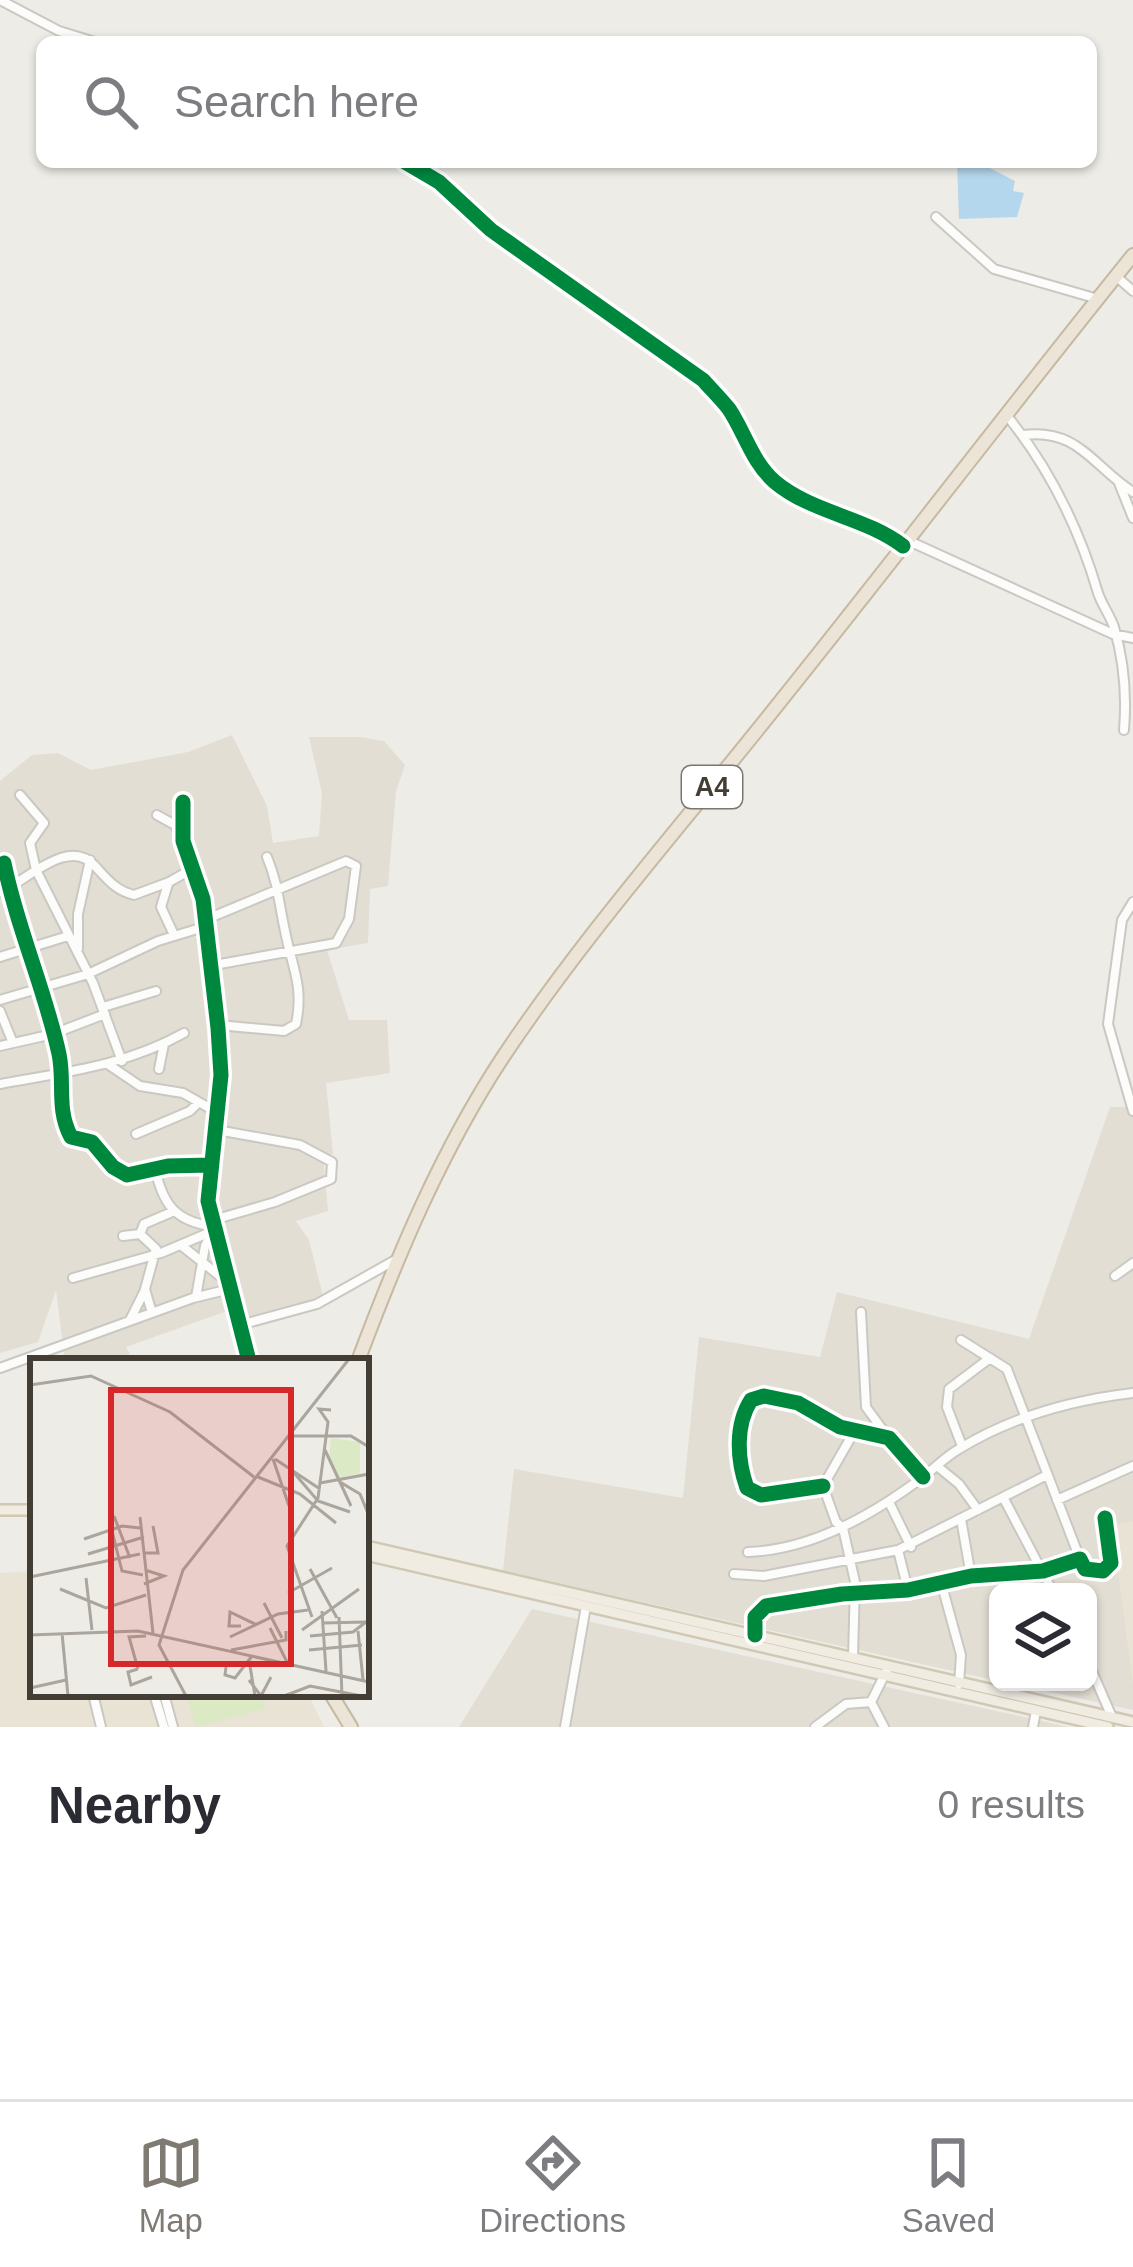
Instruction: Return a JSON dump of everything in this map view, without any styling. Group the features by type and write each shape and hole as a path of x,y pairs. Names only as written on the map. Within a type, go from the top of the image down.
{"highway":[{"name":"A4","path":"359,1358 397,1259 458,1133 502,1058 621,897 1008,417 1133,254"},
{"path":"333,1697 351,1727"}],"main road":[{"path":"369,1551 586,1606 959,1684 1110,1722"},
{"path":"369,1551 853,1657 1036,1711 1133,1722"}],"street":[{"path":"0,0 75,36"},
{"path":"415,168 439,182 491,230 704,380 776,483 825,512 1116,635 1133,638"},
{"path":"936,217 994,269 1098,299"},
{"path":"1116,276 1133,291"},
{"path":"1008,417 1067,507 1116,635 1124,668 1124,730"},
{"path":"1022,435 1044,432 1070,441 1133,492"},
{"path":"1119,483 1133,518"},
{"path":"20,796 44,823 29,842 36,870 78,951 122,1060"},
{"path":"183,802 183,842"},
{"path":"157,814 175,825 183,842 207,922 218,1025 212,1226 247,1358"},
{"path":"4,890 70,856 90,860 122,892 134,895 194,868"},
{"path":"218,1025 290,1030 296,1024 300,980 290,953 280,886 267,857"},
{"path":"78,951 78,914 90,860"},
{"path":"0,1000 88,974 346,861 356,866 350,919 343,937 326,947 209,966"},
{"path":"4,863 4,890 42,989 60,1062 64,1124 71,1137 92,1142 113,1168 127,1175 211,1165"},
{"path":"169,883 161,907 174,934"},
{"path":"1133,902 1122,920 1108,1024 1133,1111"},
{"path":"0,957 68,936"},
{"path":"0,1046 52,1034 156,992"},
{"path":"0,1012 13,1043"},
{"path":"0,1084 109,1065 184,1033"},
{"path":"159,1069 164,1044"},
{"path":"109,1065 140,1086 183,1093 218,1113"},
{"path":"136,1134 197,1104"},
{"path":"73,1278 181,1245 212,1226 331,1179 335,1170 332,1162 300,1145 217,1130"},
{"path":"155,1169 172,1212 212,1226"},
{"path":"140,1234 144,1224 172,1212"},
{"path":"196,1297 212,1226"},
{"path":"123,1236 140,1234 152,1243 156,1254 130,1322"},
{"path":"181,1245 228,1285"},
{"path":"240,1325 317,1304 397,1259"},
{"path":"1115,1276 1133,1263"},
{"path":"0,1368 228,1285"},
{"path":"145,1289 152,1313"},
{"path":"861,1312 866,1407 923,1478"},
{"path":"962,1340 1007,1369 1080,1559 1089,1570 1110,1568 1105,1518"},
{"path":"962,1446 947,1407 950,1389 990,1358"},
{"path":"748,1552 843,1528 889,1502 962,1446 1091,1398 1133,1393"},
{"path":"823,1486 766,1495 750,1491 740,1447 740,1422 747,1406 761,1396 798,1403 826,1422 889,1438"},
{"path":"853,1657 849,1557 843,1528 836,1522 823,1486 854,1432"},
{"path":"937,1466 978,1510"},
{"path":"1057,1500 1133,1466"},
{"path":"734,1574 764,1576 911,1546 1048,1474"},
{"path":"1003,1497 1048,1583"},
{"path":"889,1502 911,1546"},
{"path":"961,1519 971,1576"},
{"path":"898,1550 908,1590"},
{"path":"755,1635 755,1617 766,1606 908,1590 971,1576 1042,1571 1080,1559"},
{"path":"940,1582 961,1655 959,1684"},
{"path":"565,1727 586,1606"},
{"path":"872,1702 887,1670"},
{"path":"1097,1687 1110,1722"},
{"path":"94,1697 101,1727"},
{"path":"155,1697 164,1727"},
{"path":"165,1697 173,1727"},
{"path":"814,1727 846,1704 872,1702"},
{"path":"872,1702 884,1727"},
{"path":"1033,1727 1036,1711"}],"shaded area":[{"path":"232,735 267,806 273,843 319,836 322,793 309,737 384,741 405,765 396,791 388,886 370,889 368,943 327,950 349,1020 387,1020 390,1073 326,1083 333,1154 323,1157 328,1211 296,1221 309,1240 323,1296 241,1321 238,1307 126,1347 130,1354 119,1358 65,1358 56,1290 38,1342 0,1353 0,781 32,755 58,753 91,770 188,752"},
{"path":"1110,1107 1133,1107 1133,1710 1045,1691 1097,1691 1097,1583 989,1583 989,1679 503,1571 514,1469 683,1498 699,1337 820,1357 837,1292 1029,1339"},
{"path":"1133,1521 1133,1684 1112,1526"},
{"path":"30,1571 30,1697 309,1697 324,1727 0,1727 0,1573"},
{"path":"532,1609 1069,1727 459,1727"}],"green space":[{"path":"187,1697 262,1697 265,1709 196,1727"}],"water":[{"path":"957,168 990,168 1015,181 1013,191 1024,193 1017,217 959,219"}],"cycle path":[{"path":"415,168 439,182 491,230 703,380 729,409 775,482 903,546"},
{"path":"183,802 183,841 203,899 221,1075 208,1201 248,1358"},
{"path":"4,863 53,1030 71,1137 92,1142 113,1167 127,1175 168,1166 211,1165"},
{"path":"823,1486 761,1495 747,1488 739,1443 751,1400 764,1396 798,1403 840,1427 889,1438 923,1477"},
{"path":"755,1635 755,1617 766,1606 908,1590 971,1576 1043,1571 1080,1559 1085,1569 1103,1571 1111,1563 1105,1518"}]}
